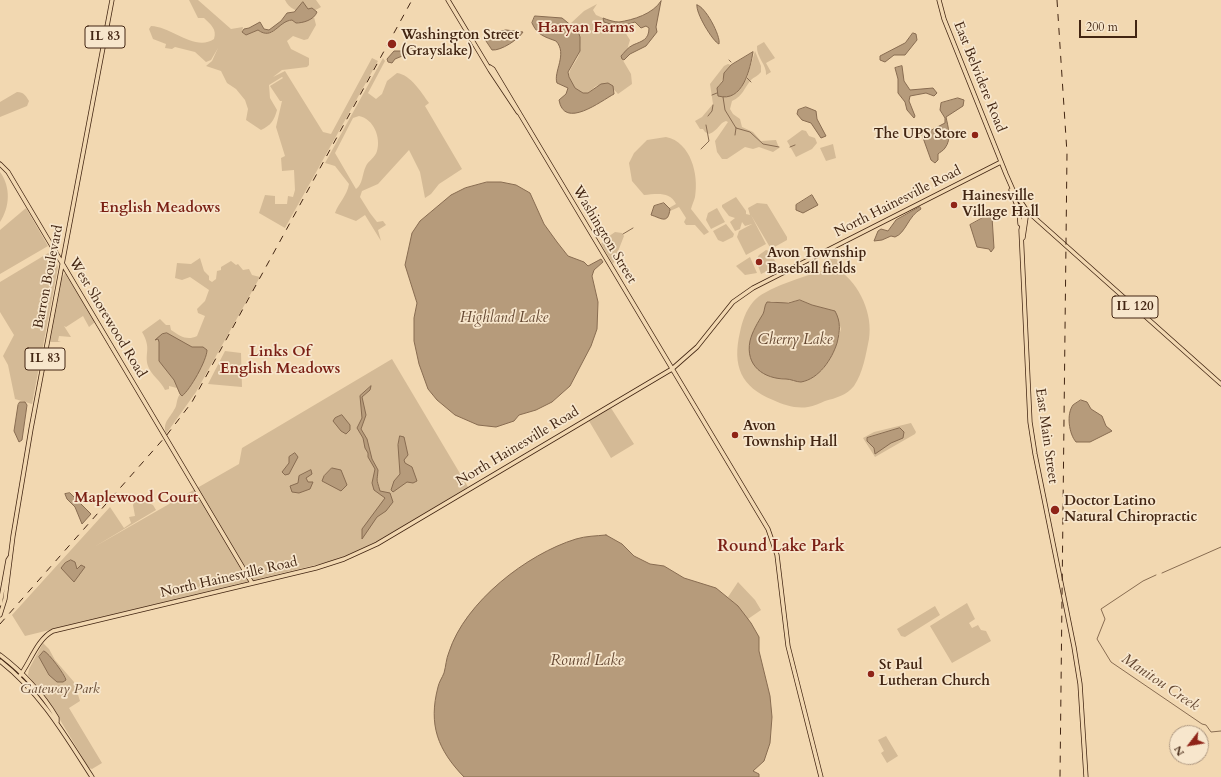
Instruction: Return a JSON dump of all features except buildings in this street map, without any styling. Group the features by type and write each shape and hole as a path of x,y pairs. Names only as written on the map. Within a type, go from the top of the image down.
{"main road":[{"name":"Barron Boulevard","path":"0,604 8,560 10,557 31,425 63,264 112,0"},
{"name":"Washington Street","path":"448,0 518,112 768,529 777,555 788,646 821,777"},
{"name":"East Belvidere Road","path":"939,0 944,19 1001,162"},
{"name":"IL 120","path":"1001,162 1016,194 1027,211 1221,384"},
{"name":"North Hainesville Road","path":"19,677 40,642 53,631 331,564 377,544 672,369 698,347 733,302 753,288 1001,162"},
{"name":"West Shorewood Road","path":"0,164 8,172 252,583"},
{"path":"1006,174 1018,209 1021,230"},
{"name":"East Main Street","path":"1027,211 1024,216 1021,230 1030,422 1037,466 1074,647 1080,684 1086,777"},
{"name":"East Main Street","path":"1022,239 1027,211"},
{"name":"Barron Boulevard","path":"0,615 6,599 11,561 10,557"},
{"path":"0,655 22,673 41,694 57,718 57,722"},
{"path":"0,661 19,677 37,696 57,722 92,777"}],"green space":[{"path":"189,0 198,0 231,29 243,27 242,32 246,35 258,30 261,32 271,33 285,21 292,20 296,23 307,21 314,17 316,25 308,39 304,40 293,36 287,41 291,49 309,58 309,65 307,67 282,70 273,77 285,71 323,132 331,134 372,58 378,61 285,228 259,213 265,195 275,196 275,204 287,204 288,196 293,197 295,190 294,170 282,171 281,158 285,156 276,127 282,101 280,101 270,86 283,78 282,77 269,85 270,98 277,110 272,122 261,130 246,120 248,109 245,100 236,89 227,83 221,71 206,66 212,61 218,48 211,60 206,62 195,52 175,47 172,49 165,48 166,44 153,39 149,29 151,26 159,27 199,43 214,39 215,32 213,27 204,18 198,18"},
{"path":"285,0 316,0 321,7 316,10 301,12 288,5"},
{"path":"597,4 593,10 596,15 603,18 603,20 611,26 623,29 630,40 627,50 621,57 631,74 632,84 618,94 608,83 596,86 588,93 582,93 574,87 570,81 569,76 571,68 579,55 580,40 578,31 570,24 584,11"},
{"path":"764,42 775,58 766,63 771,72 766,75 765,68 757,50 757,46"},
{"path":"755,51 761,66 761,72 751,80 739,97 732,101 730,109 733,114 740,119 742,127 753,132 761,141 776,140 779,148 773,152 759,147 753,149 745,147 727,159 722,159 717,152 715,141 728,122 726,121 722,123 715,131 709,134 703,129 700,129 695,121 702,117 713,104 710,84 724,66 728,64 731,65 718,86 726,96 736,93 747,78"},
{"path":"383,58 385,61 368,93 376,99 382,94 387,81 397,73 402,74 411,80 429,103 425,106 462,169 439,184 431,194 425,198 420,172 409,150 378,184 362,191 360,197 370,213 377,222 383,221 386,225 378,230 381,241 365,215 356,221 335,213 347,192 349,184 335,166 325,163","holes":["359,116 369,121 375,130 378,146 373,158 367,164 360,184 356,189 335,153 353,118"]},
{"path":"17,92 27,97 29,101 27,106 0,117 0,102"},
{"path":"802,130 806,131 809,136 815,138 817,143 812,149 796,157 787,141"},
{"path":"666,137 675,140 682,145 691,161 696,179 696,188 691,209 709,232 704,235 695,225 686,225 684,222 686,218 679,207 670,211 669,208 676,204 670,197 662,194 644,195 632,181 629,163 634,153 647,140"},
{"path":"833,144 836,158 826,161 820,148"},
{"path":"0,172 6,184 8,197 6,210 0,222"},
{"path":"736,197 746,211 746,214 750,215 748,208 757,203 767,204 787,237 787,240 771,249 751,215 766,244 746,255 737,237 739,231 752,224 745,226 742,222 740,229 735,231 730,222 735,218 729,216 722,207 722,205"},
{"path":"26,208 48,246 0,274 0,230"},
{"path":"717,208 725,222 711,229 706,220 708,213"},
{"path":"726,224 734,234 733,237 723,242 718,240 713,231"},
{"path":"615,232 622,233 624,236 613,264 601,244"},
{"path":"766,250 769,251 778,266 761,274 756,260 759,255"},
{"path":"50,252 58,267 32,404 15,399 8,365 3,356 14,335 0,312 0,282"},
{"path":"834,256 838,261 839,270 859,292 867,310 870,329 864,363 854,386 845,394 808,407 786,405 762,395 746,382 738,365 737,355 742,324 748,309 759,297 776,287 824,270 829,260","holes":["801,300 812,305 835,311 841,329 835,349 823,369 800,382 789,379 779,379 753,332 764,313 765,306 771,301 782,303"]},
{"path":"750,257 757,273 745,275 736,266"},
{"path":"200,258 204,271 209,276 209,280 212,282 216,279 217,271 221,270 221,267 231,261 236,265 238,264 243,270 249,269 252,275 260,277 196,392 166,434 166,423 176,406 180,394 177,388 169,386 169,389 165,390 149,369 147,362 147,343 142,332 160,319 166,325 170,325 171,330 181,336 190,338 197,336 205,316 198,313 197,309 205,301 209,290 190,277 182,280 175,278 177,263 191,264"},
{"path":"65,273 95,322 89,327 83,316 66,327 64,326 71,337 59,336 58,341 61,342 50,342 62,278"},
{"path":"225,351 241,353 242,387 208,384"},
{"path":"392,359 468,487 379,541 340,559 25,636 12,615 110,507 124,528 131,523 129,517 135,516 133,505 135,501 142,497 142,500 153,505 156,510 94,547 239,464 242,448"},
{"path":"611,408 634,444 611,458 589,421"},
{"path":"911,423 916,432 915,434 875,457 863,438 874,432"},
{"path":"738,582 755,600 761,610 748,619 728,597"},
{"path":"967,603 975,619 969,623 972,628 978,625 981,630 986,631 991,641 952,663 930,626"},
{"path":"935,606 940,615 905,637 901,636 897,629"},
{"name":"Gateway Park","path":"43,643 74,682 80,701 69,708 102,763 92,769 89,768 51,705 28,675 29,669"},
{"path":"886,736 898,756 887,763 881,753 884,751 878,740"}],"water":[{"path":"661,1 656,27 657,32 646,46 630,54 624,60 622,59 621,56 631,46 646,38 649,28 646,26 641,28 635,22 619,27 604,22 603,18 617,22 630,20 648,13"},
{"path":"303,2 308,9 312,8 317,12 316,15 302,22 296,23 292,20 287,21 272,32 268,33 263,33 258,30 246,35 242,32 244,29 260,22 264,29 269,30 281,21 287,13 294,12"},
{"path":"697,5 704,10 712,22 718,35 719,44 705,26 697,9"},
{"path":"535,16 562,18 578,31 580,37 580,51 568,72 575,88 583,93 588,93 601,84 608,83 613,86 614,94 584,111 568,113 562,109 559,100 566,94 568,88 557,83 556,79 561,52 556,41 545,37 536,30 532,23"},
{"path":"506,30 523,32 518,38 509,44 500,49 492,50 484,38 485,36"},
{"path":"913,33 916,34 917,40 905,55 894,55 885,62 880,60 880,56 905,43"},
{"path":"409,48 413,49 412,52 395,59 392,63 388,62 387,59 394,51 402,51"},
{"path":"753,52 750,67 744,83 739,90 727,97 718,96 717,88 723,81 724,73 731,65"},
{"path":"902,66 904,81 910,90 933,88 937,93 934,96 926,93 910,96 909,101 915,116 914,118 907,110 905,102 898,93 898,79 895,68"},
{"path":"958,98 964,100 963,106 946,117 949,133 948,141 944,149 938,154 938,160 935,163 931,160 922,135 945,123 945,118 940,110 941,103"},
{"path":"806,107 816,111 817,119 826,136 821,138 811,123 802,120 797,114 798,110"},
{"name":"Highland Lake","path":"487,182 501,182 516,185 530,193 544,224 568,256 584,262 588,266 601,259 603,262 594,270 592,276 598,302 597,329 591,346 570,386 552,402 536,410 519,415 514,421 496,427 478,425 455,415 437,400 428,389 419,364 414,341 414,318 417,303 405,265 412,233 420,221 451,195 465,188"},
{"path":"812,195 818,205 803,213 796,210 796,205"},
{"path":"664,203 670,209 666,219 661,219 651,215 654,206"},
{"path":"920,207 921,209 913,216 899,235 874,241 878,231 881,229 888,231 896,220"},
{"path":"990,214 992,217 994,248 991,252 989,249 977,247 970,225"},
{"name":"Cherry Lake","path":"800,300 835,311 838,319 839,331 835,349 828,362 819,373 808,380 799,382 790,379 770,377 764,374 753,364 750,357 749,350 752,334 763,314 767,302 788,303"},
{"path":"167,333 192,347 203,347 207,350 198,374 182,396 174,380 159,361 159,342 158,339 155,340 162,334"},
{"path":"371,386 370,390 362,397 366,415 361,429 367,439 372,459 378,470 377,480 380,491 390,493 393,502 386,511 377,517 362,539 362,529 385,498 374,490 372,483 375,469 368,457 363,438 357,428 362,418 360,396"},
{"path":"1081,400 1087,402 1091,409 1102,416 1106,426 1112,431 1090,442 1076,442 1070,429 1069,419 1073,405"},
{"path":"20,402 25,402 27,405 22,440 19,442 14,431 18,405"},
{"path":"342,415 350,425 350,430 346,434 341,431 333,421 335,418"},
{"path":"900,428 904,432 903,438 891,443 875,454 874,448 867,441 867,438"},
{"path":"400,436 404,437 408,455 404,460 405,463 412,467 417,481 413,483 407,482 393,492 391,490 394,481 400,474 398,445"},
{"path":"295,453 298,457 289,474 285,475 282,472 289,463 289,457"},
{"path":"332,468 341,470 347,485 341,491 322,481 324,476"},
{"path":"311,470 312,474 306,478 308,482 313,482 310,489 299,493 292,492 290,486 298,483 299,476"},
{"path":"70,493 91,514 82,524 75,507 67,499 65,494"},
{"name":"Round Lake","path":"606,535 622,544 634,556 650,564 664,566 684,578 716,588 738,606 751,623 759,637 759,651 770,696 772,717 770,743 764,761 753,771 759,774 759,777 464,777 448,757 442,747 435,725 435,701 438,685 444,673 447,657 457,633 469,615 483,598 500,582 538,556 557,546 576,539"},
{"path":"71,560 75,562 77,569 81,565 85,567 74,582 61,568 65,563"},
{"path":"44,651 56,664 66,680 63,682 57,682 49,675 39,657"}],"waterway":[{"path":"747,78 751,82"},
{"path":"712,95 717,93"},
{"path":"723,97 725,110 736,128 750,132 763,144 779,147"},
{"path":"708,116 712,111 713,105"},
{"path":"701,149 709,141 706,125"},
{"path":"735,135 736,128"},
{"path":"790,147 795,145"},
{"path":"623,234 633,228"},
{"name":"Manitou Creek","path":"1162,573 1221,547"},
{"name":"Manitou Creek","path":"1156,575 1143,581 1101,609 1105,619 1097,639 1111,662 1202,724 1206,725 1211,732 1221,731"}],"railway":[{"path":"0,624 166,436 192,402 412,0"},
{"path":"1057,0 1067,153 1060,777"}],"place":[{"name":"Washington Street (Grayslake)","path":"392,44"},
{"name":"The UPS Store","path":"975,135"},
{"name":"Hainesville Village Hall","path":"954,205"},
{"name":"Avon Township Baseball fields","path":"759,262"},
{"name":"Avon Township Hall","path":"735,435"},
{"name":"Doctor Latino Natural Chiropractic","path":"1055,510"},
{"name":"St Paul Lutheran Church","path":"871,674"}],"district":[{"name":"Haryan Farms","path":"586,29"},
{"name":"English Meadows","path":"160,209"},
{"name":"Links Of English Meadows","path":"280,362"},
{"name":"Maplewood Court","path":"136,499"},
{"name":"Round Lake Park","path":"781,547"}]}
